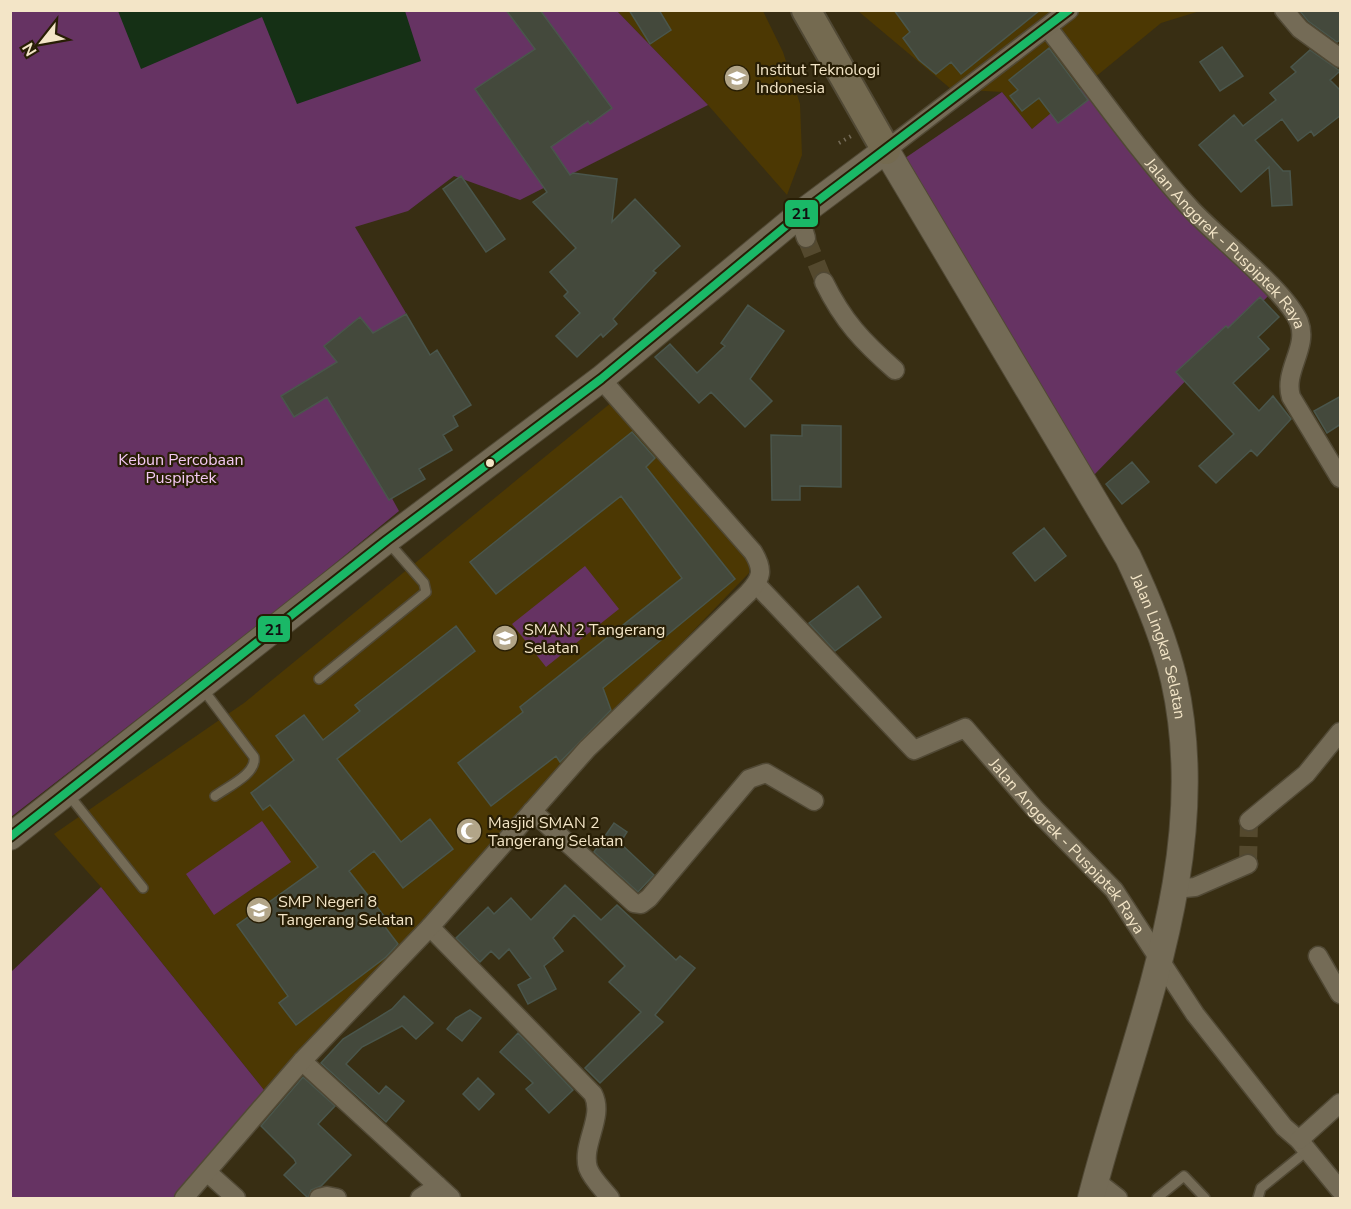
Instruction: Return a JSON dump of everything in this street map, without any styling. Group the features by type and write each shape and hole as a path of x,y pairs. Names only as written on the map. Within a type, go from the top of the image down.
{"main road":[{"path":"10,837 200,685 387,540 802,227 885,150 806,10"},
{"name":"Jalan Lingkar Selatan","path":"885,150 1102,510 1151,606 1174,681 1182,732 1185,791 1175,889 1161,959 1094,1190"}],"street":[{"path":"885,150 1070,10"},
{"path":"1284,10 1300,29 1341,58"},
{"name":"Jalan Anggrek - Puspiptek Raya","path":"1048,28 1192,211 1279,295 1298,319 1302,338 1288,386 1291,397 1341,478"},
{"path":"824,282 838,310 860,339 895,370"},
{"path":"184,1198 302,1060 430,927 587,749 756,584 762,569 753,552 601,379"},
{"name":"Jalan Anggrek - Puspiptek Raya","path":"756,584 914,750 965,728 1034,808 1114,890 1195,1014 1237,1070 1284,1127 1304,1145 1341,1190"},
{"path":"1249,821 1306,774 1341,732"},
{"path":"532,811 634,903 641,904 649,898 749,779 766,773 814,801"},
{"path":"1175,889 1195,887 1248,864"},
{"path":"430,927 593,1094 598,1104 587,1158 589,1170 610,1198"},
{"path":"1318,956 1341,994"},
{"path":"302,1060 444,1192"},
{"path":"1304,1145 1341,1104"},
{"path":"207,1172 236,1198"},
{"path":"1094,1190 1118,1198"},
{"path":"420,1198 444,1192"},
{"path":"319,1198 327,1196 337,1198"}],"lane":[{"path":"319,678 426,592 424,583 387,540"},
{"path":"200,685 254,757 255,763 251,770 215,796"},
{"path":"66,792 143,888"},
{"path":"1258,1198 1261,1188 1304,1145"},
{"path":"1157,1198 1184,1176 1205,1198"}],"shaded area":[{"path":"118,11 405,11 421,61 297,104 262,17 141,69"},
{"name":"Institut Teknologi Indonesia","path":"617,11 763,11 783,52 800,104 802,155 787,195 708,105"},
{"path":"858,11 1200,11 1161,23 1032,129 1002,92 951,89"},
{"name":"SMAN 2 Tangerang Selatan","path":"612,402 750,554 749,573 544,786 415,932 264,1090 101,887 54,834 244,703"}],"green space":[{"name":"Kebun Percobaan Puspiptek","path":"11,11 617,11 708,105 520,200 454,176 408,211 355,227 406,313 326,379 399,511 278,610 11,817"},
{"path":"1089,81 1275,289 1093,476 892,167 1002,92 1032,129"},
{"path":"585,566 619,609 546,667 512,624"},
{"path":"262,821 291,862 214,915 186,874"},
{"path":"101,887 264,1090 178,1198 11,1198 11,972"}],"building":[{"path":"506,10 540,10 612,108 590,124 588,121 551,147 570,175 573,173 617,179 612,222 635,199 680,246 653,271 656,273 613,319 617,324 603,337 601,334 577,357 556,336 580,313 564,296 568,292 550,272 576,248 533,202 547,192 475,89 535,49"},
{"path":"629,10 659,10 671,30 650,44"},
{"path":"894,10 1040,10 961,74 951,62 936,74 919,60 903,38 910,32"},
{"path":"1299,10 1341,10 1341,39 1337,42 1308,21"},
{"path":"1222,47 1243,76 1220,91 1200,62"},
{"path":"1049,48 1088,100 1058,123 1039,98 1022,111 1010,96 1018,90 1009,80"},
{"path":"1310,50 1340,71 1330,80 1341,91 1341,115 1314,136 1311,131 1298,141 1282,119 1255,140 1283,171 1290,171 1292,205 1272,206 1269,167 1241,192 1199,145 1234,115 1243,126 1276,100 1270,93 1296,72 1291,67"},
{"path":"461,176 505,239 486,252 443,189"},
{"path":"1260,297 1279,317 1258,337 1269,349 1233,383 1259,411 1273,396 1291,419 1257,456 1251,450 1216,483 1199,466 1234,434 1176,372 1226,326 1228,328"},
{"path":"748,305 784,331 750,379 772,401 745,427 711,392 699,403 655,357 670,344 697,373 725,346 721,343"},
{"path":"406,314 430,355 437,350 471,405 453,416 458,426 443,435 452,450 419,469 425,479 389,500 327,397 294,417 281,396 337,362 324,346 360,317 373,333"},
{"path":"1341,396 1341,424 1327,433 1314,411"},
{"path":"802,425 841,426 841,487 800,486 800,500 772,500 771,435 802,436"},
{"path":"632,432 655,458 646,467 735,579 603,688 611,710 560,762 556,756 491,806 458,763 523,712 520,707 682,578 621,496 496,594 470,562"},
{"path":"1132,462 1149,482 1122,504 1106,484"},
{"path":"1044,528 1066,556 1035,581 1013,553"},
{"path":"858,586 881,617 835,651 809,623"},
{"path":"456,626 475,651 337,759 401,842 430,819 453,849 403,888 374,851 349,871 384,916 379,919 398,944 386,957 296,1025 279,1003 288,996 237,925 318,867 270,805 263,810 251,793 294,760 276,736 304,715 323,740 360,711 355,705"},
{"path":"614,823 627,832 620,843 654,875 638,892 594,852"},
{"path":"565,885 601,920 617,905 676,960 680,956 695,968 655,1015 663,1022 600,1083 585,1068 641,1012 609,982 625,966 574,915 553,938 563,951 544,966 556,989 528,1004 518,985 531,978 509,949 499,959 491,951 480,962 456,938 488,907 494,914 511,898 531,920"},
{"path":"404,996 433,1023 416,1039 402,1026 362,1047 346,1064 379,1094 386,1086 404,1101 386,1122 321,1063 343,1039 392,1009"},
{"path":"470,1010 481,1018 462,1041 447,1029 456,1018"},
{"path":"518,1033 573,1090 549,1113 526,1089 533,1083 500,1052"},
{"path":"303,1077 335,1106 318,1124 351,1155 321,1186 311,1190 308,1198 284,1175 296,1163 294,1159 261,1126"},
{"path":"478,1078 494,1094 479,1110 463,1094"}],"tunnel":[{"path":"806,238 824,282"},
{"path":"1248,864 1249,821"}],"transit line":[{"name":"21","path":"10,837 387,540 601,379 803,212 1069,10"}],"place":[{"name":"Institut Teknologi Indonesia","path":"737,78"},
{"name":"SMAN 2 Tangerang Selatan","path":"505,638"},
{"name":"Masjid SMAN 2 Tangerang Selatan","path":"469,831"},
{"name":"SMP Negeri 8 Tangerang Selatan","path":"259,910"}]}
